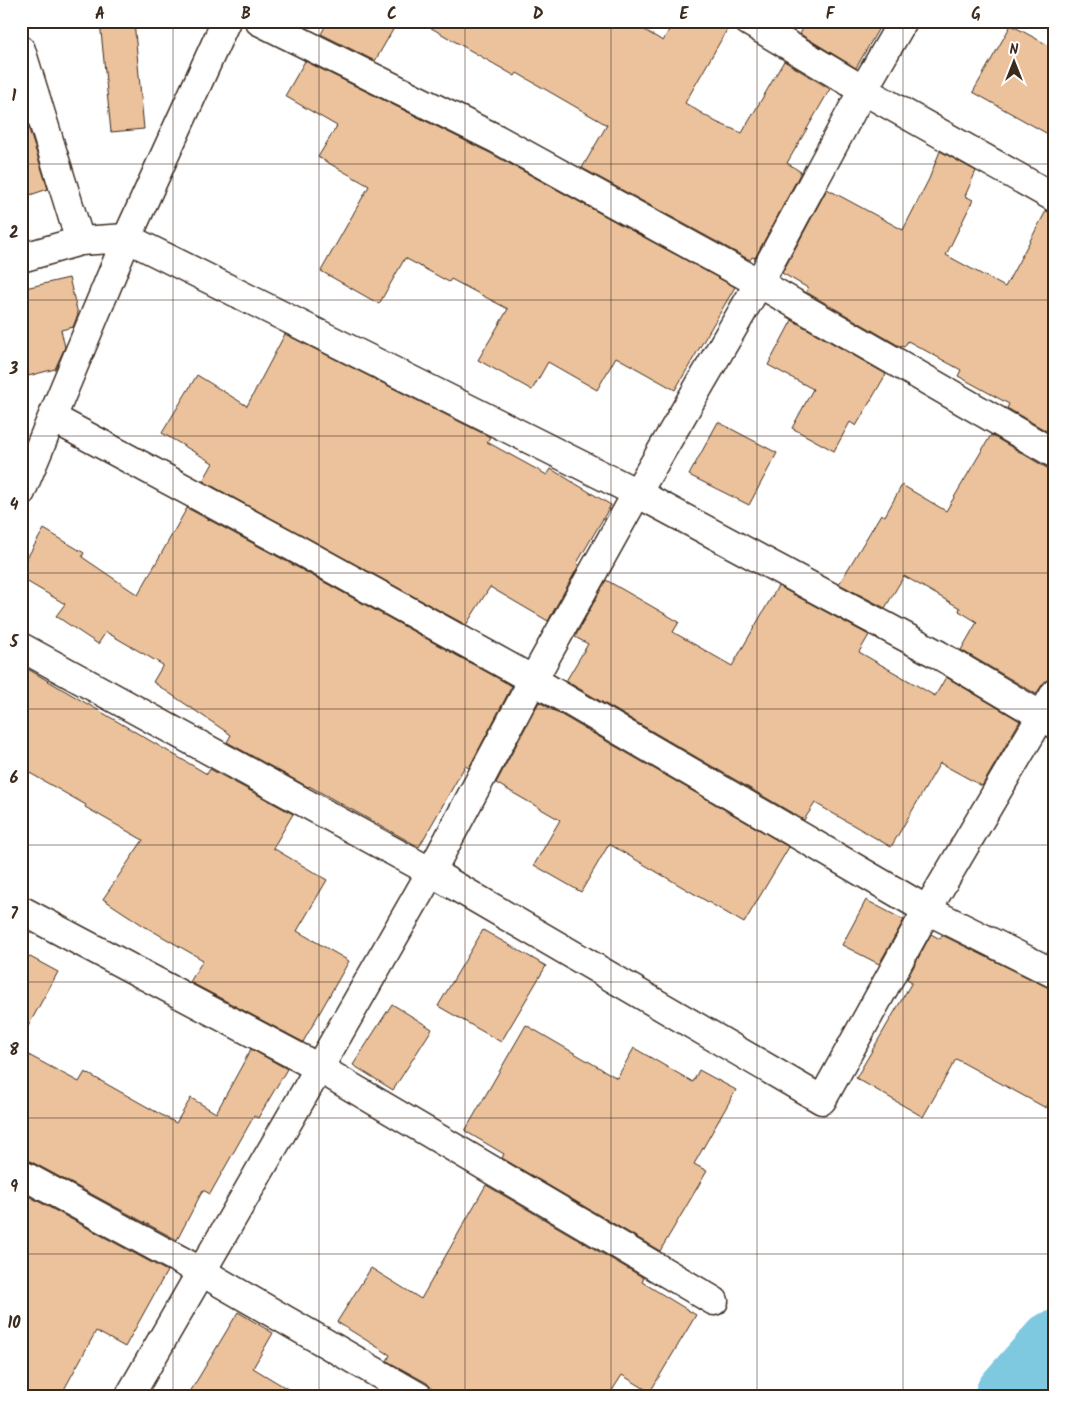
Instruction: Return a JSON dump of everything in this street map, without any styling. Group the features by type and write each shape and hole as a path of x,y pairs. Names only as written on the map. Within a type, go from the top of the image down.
{"street":[{"path":"21,492 127,238 226,21"},
{"path":"260,21 497,140 759,283 1055,454"},
{"path":"748,21 863,90 1055,198"},
{"path":"129,1397 431,872 533,680 637,493 759,283 863,90 903,21"},
{"path":"21,50 80,241"},
{"path":"21,258 80,241 127,238 637,493 939,655 1048,721"},
{"path":"53,418 293,547 533,680 927,910 1055,974"},
{"path":"21,647 431,872 822,1100 927,910 1048,721 1055,693"},
{"path":"21,910 319,1068 714,1301"},
{"path":"21,1174 202,1272 419,1397"}],"building":[{"path":"100,21 134,21 144,129 111,132"},
{"path":"328,21 398,21 375,61 321,34"},
{"path":"419,21 629,21 663,41 674,21 732,21 685,103 716,122 742,133 784,61 830,89 787,163 801,172 755,258 752,257 750,260 582,168 607,125 517,73 515,76"},
{"path":"807,21 883,21 856,68 800,34"},
{"path":"1011,25 1055,49 1055,138 973,92"},
{"path":"305,61 490,153 735,287 675,390 616,357 597,390 548,362 532,390 478,360 508,309 451,279 449,282 405,258 379,304 321,271 369,186 318,157 337,126 285,96"},
{"path":"21,104 48,189 21,198"},
{"path":"940,151 976,171 965,196 973,200 946,255 1005,287 1046,211 1055,214 1055,436 1007,408 1009,404 958,376 961,370 908,341 904,347 901,347 806,292 808,288 782,273 827,189 903,230 929,179"},
{"path":"69,278 78,314 73,327 61,330 65,347 55,369 28,376 21,347 21,289"},
{"path":"792,320 886,374 856,426 850,422 834,451 792,428 813,389 768,365"},
{"path":"285,334 490,437 487,442 547,475 551,469 611,505 577,563 579,565 548,621 490,587 466,625 203,481 213,463 162,433 197,375 247,406"},
{"path":"718,422 777,453 749,505 689,475"},
{"path":"991,435 1047,468 1055,470 1055,677 1047,680 1036,694 961,650 977,622 959,611 960,608 904,576 885,608 839,584 881,514 885,516 902,485 946,511"},
{"path":"187,508 512,686 469,768 465,766 419,847 227,742 231,735 153,682 163,665 106,632 98,644 56,616 65,604 21,578 21,568 44,529 84,553 82,557 138,595"},
{"path":"606,580 679,622 673,632 732,666 778,586 869,635 859,652 935,696 946,677 1020,721 982,786 940,763 891,847 815,803 804,820 566,681 588,644 575,637"},
{"path":"21,665 207,774 210,769 293,814 273,848 327,880 297,931 349,961 303,1042 190,982 203,960 144,926 103,899 143,840 21,768"},
{"path":"539,702 789,847 744,923 609,844 581,892 534,865 560,820 496,783"},
{"path":"866,900 904,920 879,964 842,945"},
{"path":"483,930 546,966 501,1042 438,1006"},
{"path":"931,934 940,939 942,935 1055,991 1055,1091 1046,1108 956,1059 923,1117 856,1078 912,982 907,979"},
{"path":"21,952 58,972 21,1039"},
{"path":"392,1004 432,1029 393,1090 353,1065"},
{"path":"526,1025 617,1078 634,1048 693,1082 699,1070 736,1090 694,1164 707,1171 660,1251 502,1158 504,1154 465,1131"},
{"path":"251,1049 287,1069 258,1118 254,1116 210,1194 203,1190 177,1240 21,1158 21,1051 79,1082 85,1072 176,1123 191,1098 216,1113"},
{"path":"486,1185 644,1278 642,1282 696,1315 650,1392 622,1375 608,1397 435,1397 427,1383 387,1361 390,1355 337,1322 371,1268 421,1299"},
{"path":"21,1192 167,1271 125,1347 96,1331 60,1397 21,1397"},
{"path":"238,1312 273,1333 253,1368 301,1397 187,1397"}],"waterway":[{"path":"1010,1397 1055,1346"}]}
